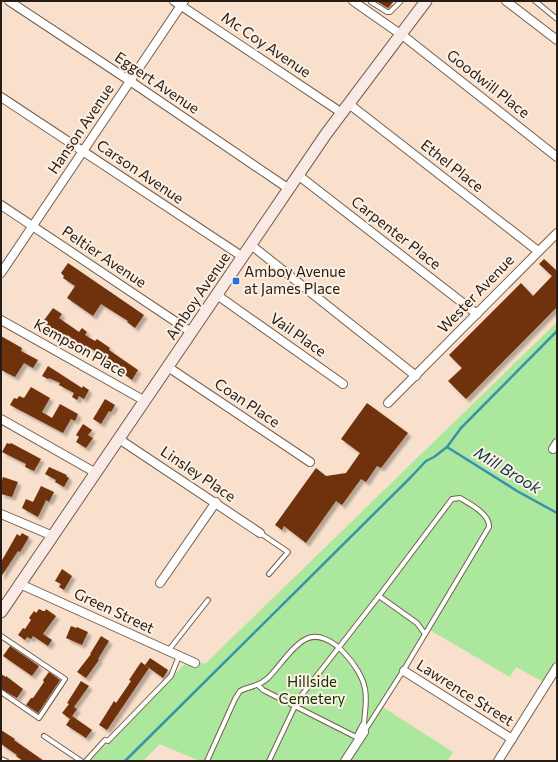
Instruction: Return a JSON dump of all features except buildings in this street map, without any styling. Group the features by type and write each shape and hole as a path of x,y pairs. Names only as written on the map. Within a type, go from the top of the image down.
{"street":[{"name":"Eggert Avenue","path":"9,1 289,189"},
{"name":"Goodwill Place","path":"353,1 401,34 557,157"},
{"name":"Amboy Avenue","path":"1,612 298,175 342,113 426,1"},
{"path":"506,1 557,40"},
{"name":"Hanson Avenue","path":"1,272 84,151 180,2"},
{"name":"Mc Coy Avenue","path":"180,2 342,113"},
{"name":"Carson Avenue","path":"1,97 243,257"},
{"name":"Ethel Place","path":"349,104 538,251"},
{"name":"Carpenter Place","path":"298,175 477,314"},
{"name":"Peltier Avenue","path":"1,205 192,332"},
{"name":"Wester Avenue","path":"388,403 557,233"},
{"path":"251,245 416,376"},
{"name":"Vail Place","path":"217,295 343,384"},
{"name":"Kempson Place","path":"1,320 145,401"},
{"name":"Coan Place","path":"168,367 310,462"},
{"path":"1,419 96,474"},
{"name":"Linsley Place","path":"119,439 216,502 260,533"},
{"path":"160,583 216,502"},
{"path":"1,514 53,536"},
{"name":"Green Street","path":"20,584 195,663"},
{"path":"498,761 557,667"},
{"name":"Lawrence Street","path":"404,671 512,739"},
{"path":"345,761 364,732"}],"lane":[{"path":"366,10 371,1 387,12 390,12 401,1"},
{"path":"535,1 557,19"},
{"path":"270,761 301,696 452,499 460,498 482,513 488,520 489,527 364,732"},
{"path":"260,533 288,552 269,574"},
{"path":"379,596 418,624 425,634"},
{"path":"168,651 208,600"},
{"path":"1,636 65,679 39,718 1,692"},
{"path":"207,761 238,694 243,689 258,686 300,642 314,636 326,638 339,648 347,655 361,676 365,688 367,705 363,724 356,737 263,690 258,686"},
{"path":"86,761 105,740 108,741 171,676 179,656"},
{"path":"363,724 364,732"},
{"path":"44,736 81,761"},
{"path":"1,759 6,761"}],"green space":[{"name":"Hillside Cemetery","path":"557,322 557,448 555,451 557,452 557,671 549,685 516,667 510,677 428,629 381,706 453,752 447,761 199,761 160,744 143,761 90,761 190,659 205,664"}],"waterway":[{"path":"125,761 426,461 447,447 461,428 557,331"},
{"name":"Mill Brook","path":"447,447 517,491 557,513"}],"place":[{"name":"Amboy Avenue at James Place","path":"236,281"}]}
